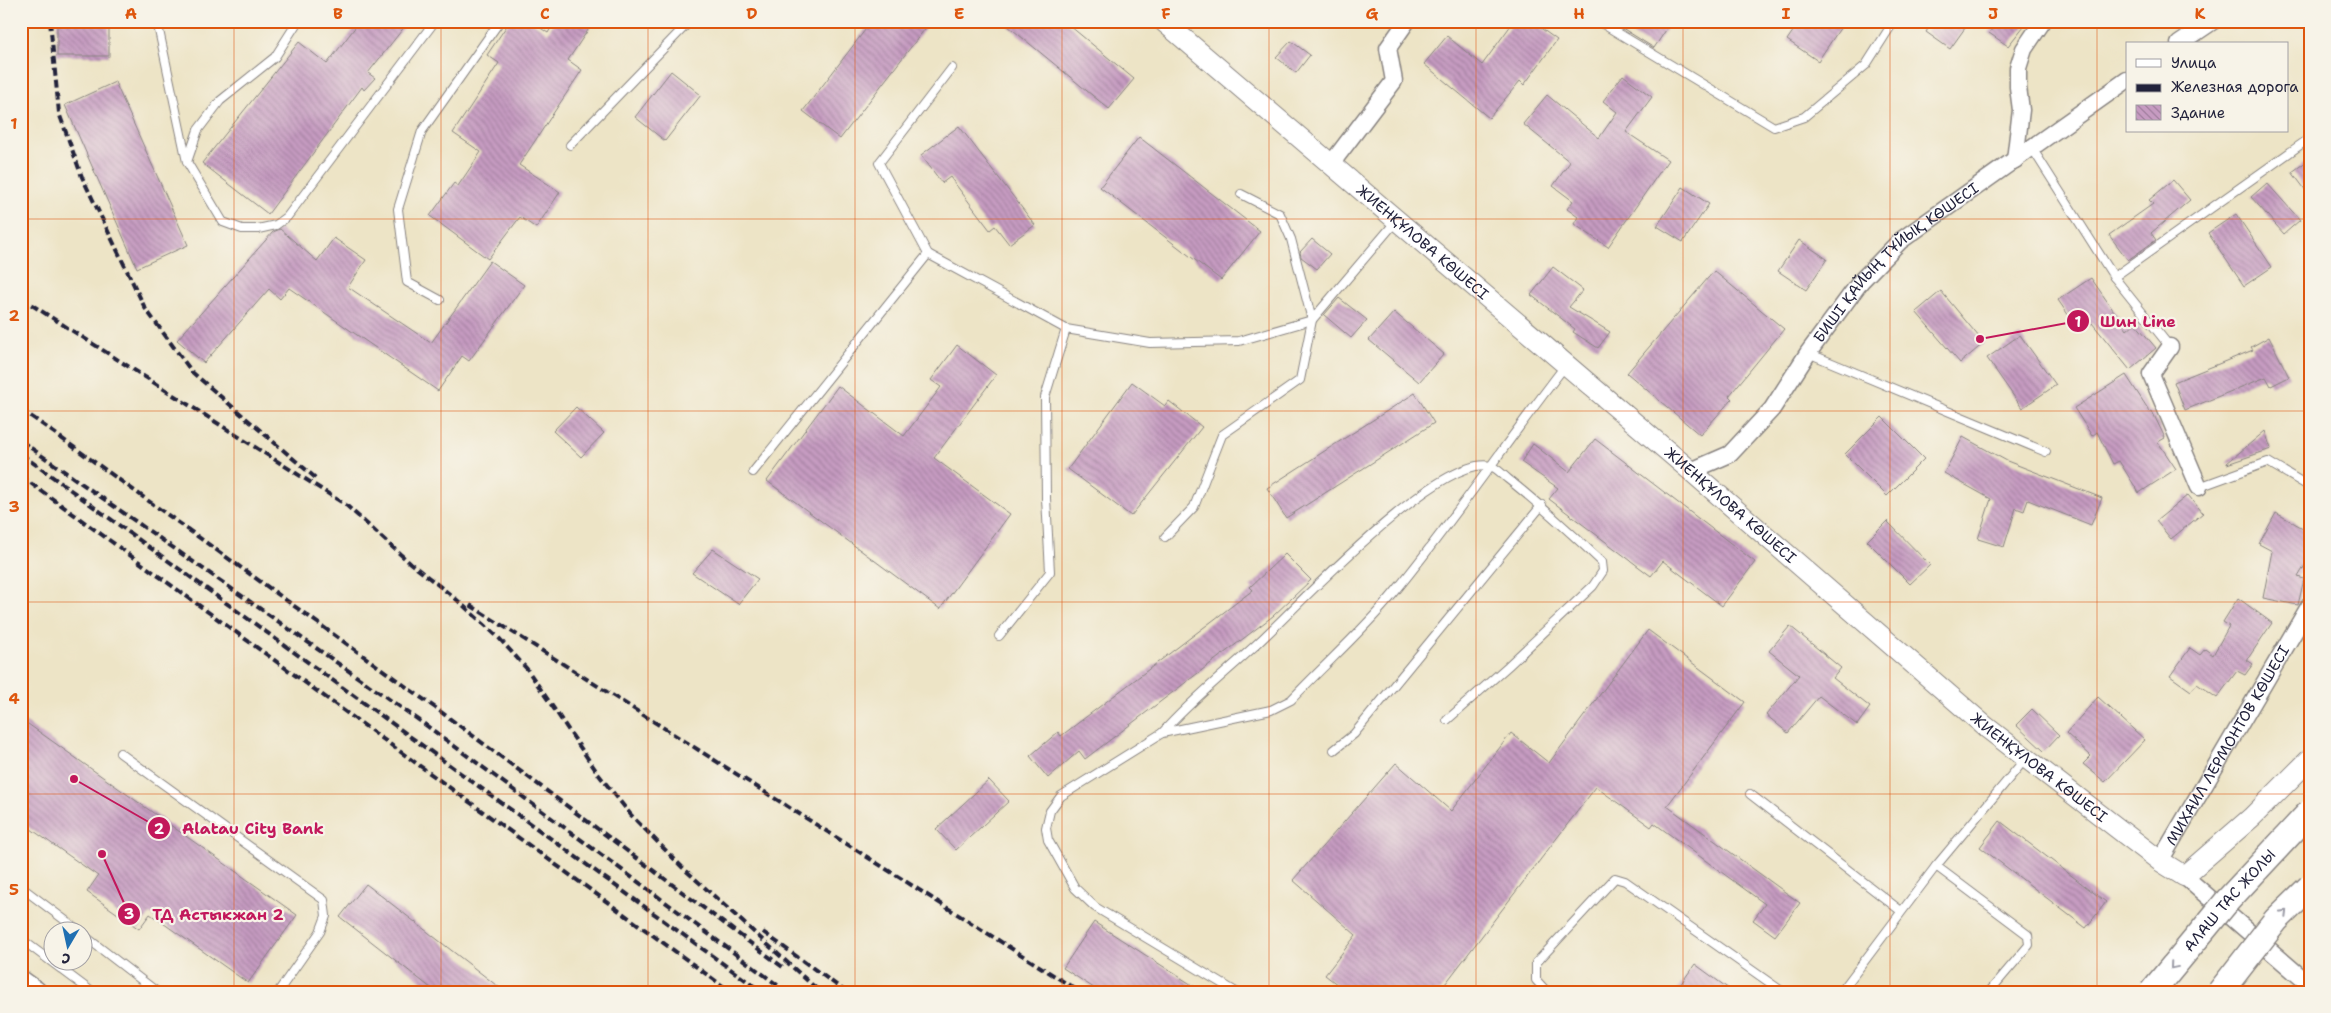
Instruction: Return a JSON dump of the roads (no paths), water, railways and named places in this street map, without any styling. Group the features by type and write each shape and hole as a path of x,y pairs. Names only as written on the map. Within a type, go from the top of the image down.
{"main road":[{"name":"АЛАШ ТАС ЖОЛЫ","path":"2152,992 2228,900 2310,812"},
{"path":"2220,992 2276,920 2310,886"},
{"path":"21,982 35,992"}],"street":[{"name":"ЖИЕНҚҰЛОВА КӨШЕСІ","path":"1163,21 1691,471 1986,728 2160,861 2184,876 2305,984"},
{"path":"1331,164 1394,80 1388,48 1407,21"},
{"path":"2015,160 2020,134 2021,110 2018,68 2024,48 2042,21"},
{"path":"2182,42 2212,21"},
{"name":"БИШІ ҚАЙЫҢ ТҰЙЫҚ КӨШЕСІ","path":"1691,471 1730,454 1772,409 1808,353 1861,281 1900,241 2126,81"},
{"path":"2170,347 2151,374 2199,488"},
{"name":"МИХАИЛ ЛЕРМОНТОВ КӨШЕСІ","path":"2160,861 2310,605"},
{"path":"2184,876 2252,817 2310,759"}],"lane":[{"path":"156,21 187,162 223,222 242,229 258,230 276,225 288,216 435,21"},
{"path":"187,162 198,130 214,108 275,57 298,21"},
{"path":"440,300 407,282 398,209 422,132 500,21"},
{"path":"570,145 690,21"},
{"path":"1598,21 1774,127 1804,117 1866,65 1894,21"},
{"path":"952,68 879,163 928,254 1066,329 1150,343 1239,341 1312,320 1397,220"},
{"path":"2114,277 2310,138"},
{"path":"2032,148 2114,277 2170,347"},
{"path":"1165,537 1194,507 1222,435 1300,380 1312,320 1291,238 1280,214 1241,194"},
{"path":"753,472 928,254"},
{"path":"999,636 1050,572 1046,498 1045,397 1066,329"},
{"path":"1808,353 2046,452"},
{"path":"1162,733 1270,710 1291,700 1393,594 1492,466 1507,441 1566,364"},
{"path":"2199,488 2268,462 2310,486"},
{"path":"1236,992 1095,907 1075,888 1048,840 1046,828 1050,811 1061,796 1162,733 1183,710 1259,642 1360,544 1436,485 1456,472 1476,466 1492,466 1542,505 1602,562 1603,571 1597,581 1586,592 1508,666 1446,720"},
{"path":"1334,750 1354,734 1542,505"},
{"path":"120,753 324,900 326,916 320,932 278,992"},
{"path":"1841,992 1936,866 2026,758"},
{"path":"1750,794 1901,912"},
{"path":"1936,866 2028,935 2030,939 2029,945 1989,992"},
{"path":"1547,992 1536,980 1536,963 1615,878 1625,881 1783,992"},
{"path":"21,887 65,920"},
{"path":"21,939 92,992"},
{"path":"92,942 157,992"}],"railway":[{"path":"50,21 59,113 82,177 145,308 192,372 318,480"},
{"path":"21,298 346,505 410,563 456,599 498,637 527,669 599,775 631,815 682,867 820,992"},
{"path":"21,409 437,709 784,968"},
{"path":"21,441 423,723 787,992"},
{"path":"21,454 762,992"},
{"path":"21,476 731,992"},
{"path":"470,605 1080,992"},
{"path":"763,932 846,992"}],"place":[{"name":"Шин Line","path":"1980,339"},
{"name":"Alatau City Bank","path":"74,779"},
{"name":"ТД Астыкжан 2","path":"102,854"}]}
